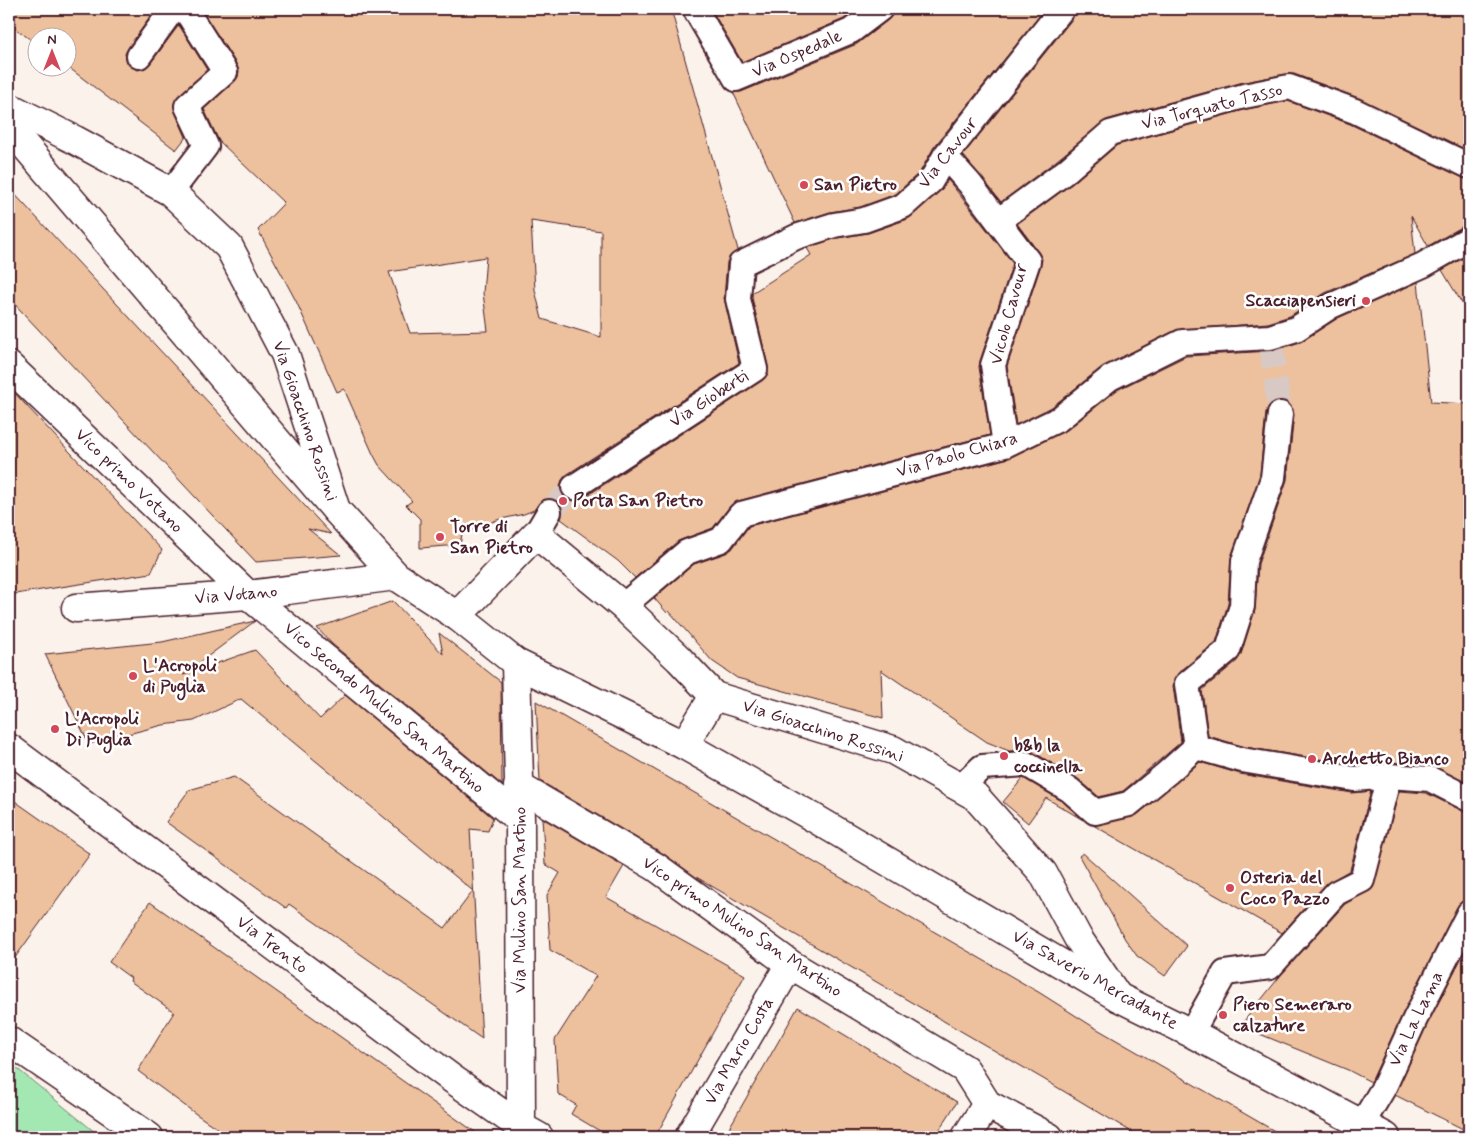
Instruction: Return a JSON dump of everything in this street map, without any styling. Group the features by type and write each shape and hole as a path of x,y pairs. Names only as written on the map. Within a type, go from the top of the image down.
{"street":[{"name":"Via Ospedale","path":"695,9 736,79 851,31 880,9"},
{"name":"Via Cavour","path":"741,264 796,238 834,225 864,220 903,206 930,181 945,156 1062,9"},
{"path":"139,56 170,11 225,72 187,106 206,146 171,192"},
{"name":"Via Torquato Tasso","path":"998,221 1065,172 1110,133 1244,96 1289,87 1355,111 1469,166"},
{"name":"Via Gioacchino Rossini","path":"9,107 171,192 229,247 285,354 336,510"},
{"name":"Via Gioacchino Rossini","path":"9,127 336,510 396,576 457,616 516,663 684,745 809,815"},
{"path":"945,156 970,184 998,221"},
{"name":"Vicolo Cavour","path":"998,221 1028,261 993,365 1005,445"},
{"name":"Via Paolo Chiara","path":"622,606 687,552 721,540 741,514 1005,445 1060,419 1110,378 1182,342 1270,340 1296,329 1331,306 1423,265 1469,239"},
{"name":"Via Gioberti","path":"574,487 755,369 738,299 741,264"},
{"name":"Vico primo Votano","path":"9,366 248,595"},
{"path":"1196,747 1187,684 1228,650 1242,606 1244,561 1273,478 1280,414"},
{"path":"457,616 543,523 622,606 680,658 714,696 684,745"},
{"name":"Via Votano","path":"76,608 248,595 396,576"},
{"name":"Vico secondo Mulino San Martino","path":"248,595 520,820"},
{"name":"Via Mulino San Martino","path":"516,663 528,1134"},
{"name":"Via Gioacchino Rossini","path":"714,696 893,750 974,796 1043,873 1078,938 1118,997"},
{"path":"1196,747 1242,760 1354,779 1389,776 1430,779 1469,798"},
{"path":"960,788 982,767 1026,764 1070,790 1095,812 1129,804 1167,774 1196,747"},
{"name":"Via Trento","path":"9,748 528,1134"},
{"path":"1191,1033 1225,973 1270,967 1336,893 1362,880 1389,776"},
{"name":"Vico primo Mulino San Martino","path":"518,786 656,867 790,964 965,1069 988,1104"},
{"name":"Via Saverio Mercadante","path":"809,815 1118,997 1191,1033 1386,1137"},
{"name":"Via La Lama","path":"1362,1124 1384,1087 1415,1019 1469,913"},
{"name":"Via Mario Costa","path":"689,1137 790,964"},
{"path":"9,1041 149,1137"},
{"path":"966,1137 988,1104 1049,1137"}],"green space":[{"path":"9,1062 101,1137 9,1137"}],"building":[{"path":"9,9 156,9 125,54 127,62 131,67 138,70 145,68 179,25 207,70 178,96 174,103 175,112 186,137 176,150 78,75 78,28 28,28 28,38 9,24"},
{"path":"201,9 671,9 738,250 730,256 727,262 724,298 739,363 566,475 560,487 562,494 567,499 574,501 582,499 763,380 768,374 768,366 752,293 811,255 807,248 837,238 868,233 908,219 940,191 948,180 1013,263 979,367 990,435 738,501 730,506 713,528 678,541 635,578 618,561 561,519 563,512 561,505 556,500 550,498 542,500 534,510 497,520 462,534 460,545 420,548 420,519 406,505 412,501 379,465 344,389 337,392 296,301 258,230 284,203 219,141 204,109 238,77 237,65","holes":["531,221 601,231 601,337 542,319 535,290","486,257 483,293 488,331 410,333 389,272"]},
{"path":"711,9 858,9 844,19 742,62"},
{"path":"894,9 1045,9 934,147 920,172 896,194 861,207 830,212 795,223 733,92 741,92 857,44 888,20"},
{"path":"1075,9 1469,9 1469,151 1361,99 1294,74 1286,74 1240,83 1106,120 1056,161 1001,202 963,155 1073,18"},
{"path":"1288,101 1350,124 1469,180 1469,225 1428,246 1411,216 1415,254 1325,293 1290,316 1268,323 1176,330 1104,366 1052,407 1016,425 1007,366 1042,259 1017,224 1073,183 1117,145 1247,109"},
{"path":"9,188 331,534 308,529 341,555 256,562 9,298"},
{"path":"1469,255 1469,315 1442,270"},
{"path":"1418,282 1431,402 1469,404 1469,784 1431,765 1390,762 1355,765 1245,747 1208,736 1202,690 1237,661 1241,654 1255,610 1258,564 1287,480 1294,415 1293,409 1282,400 1274,402 1266,412 1260,475 1231,557 1228,604 1216,642 1178,673 1174,680 1173,686 1181,742 1123,791 1099,797 1077,778 1033,752 1025,750 1009,751 987,742 881,670 883,718 737,678 712,661 669,611 667,613 654,598 694,564 726,553 732,549 749,526 1009,458 1065,431 1117,390 1186,356 1271,351 1300,342 1338,318"},
{"path":"9,387 162,550 151,573 9,595"},
{"path":"393,601 443,654 439,633 501,682 502,785 332,644 317,628"},
{"path":"255,621 183,675 255,650 320,719 345,695 493,818 488,831 470,829 482,1039 289,904 286,908 166,822 189,790 234,777 445,928 473,891 241,699 194,721 163,725 89,744 45,654 162,642"},
{"path":"536,701 1285,1137 1140,1137 696,877 664,854 540,781"},
{"path":"1200,762 1240,774 1352,793 1371,791 1350,870 1326,884 1282,933 1093,825 1137,815"},
{"path":"1023,778 1062,801 1083,820 1046,798 1028,823 1003,802"},
{"path":"1399,791 1426,793 1469,813 1469,899 1462,901 1457,907 1403,1013 1371,1082 1348,1070 1240,1026 1281,975 1345,904 1373,888"},
{"path":"9,797 90,854 9,966"},
{"path":"542,818 624,866 606,897 745,975 655,1137 610,1137 571,1114 576,1105 558,1094 555,1040 596,976 550,950 547,895 560,873 545,864"},
{"path":"1083,853 1187,946 1165,976 1137,956 1125,939 1079,856"},
{"path":"150,902 482,1137 230,1137 196,1114 138,1071 174,1012 130,981 131,978 109,962"},
{"path":"1469,943 1469,1132 1395,1095 1427,1025"},
{"path":"798,1007 957,1102 935,1137 724,1137"}],"tunnel":[{"path":"1271,344 1280,414"},
{"path":"549,512 574,487"}],"place":[{"name":"San Pietro","path":"804,185"},
{"name":"Scacciapensieri","path":"1366,301"},
{"name":"Porta San Pietro","path":"563,501"},
{"name":"Torre di San Pietro","path":"440,537"},
{"name":"L'Acropoli di Puglia","path":"133,676"},
{"name":"L'Acropoli Di Puglia","path":"55,729"},
{"name":"b&b la coccinella","path":"1004,756"},
{"name":"Archetto Bianco","path":"1312,759"},
{"name":"Osteria del Coco Pazzo","path":"1230,888"},
{"name":"Piero Semeraro calzature","path":"1223,1015"}]}
